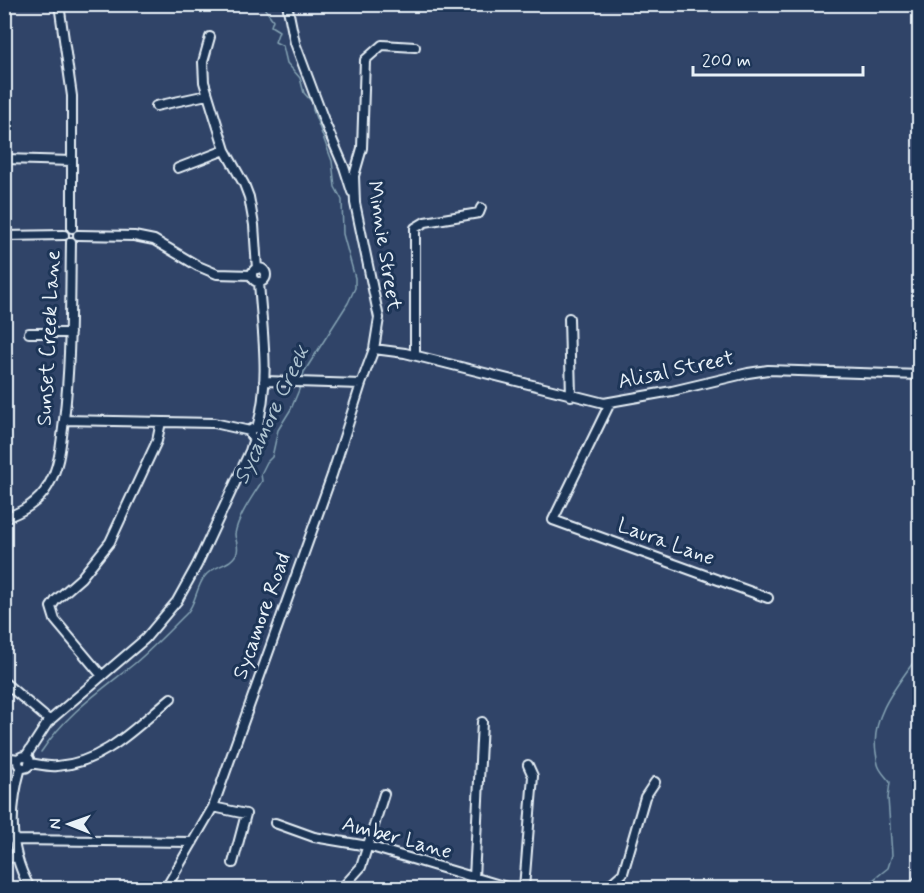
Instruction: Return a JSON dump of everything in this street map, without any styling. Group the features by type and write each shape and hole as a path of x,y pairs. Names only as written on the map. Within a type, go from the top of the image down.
{"street":[{"name":"Sunset Creek Lane","path":"59,4 72,96 75,232"},
{"path":"287,4 295,43 344,166 355,202"},
{"path":"30,888 16,858 13,840 14,791 24,761 38,736 50,721 145,639 177,601 197,565 250,450 262,411 264,381 259,282 254,280 254,225 249,197 225,150 207,95 203,62 210,37"},
{"name":"Minnie Street","path":"374,349 379,318 355,202 354,176 362,148 365,60 382,45 415,47"},
{"path":"156,106 207,95"},
{"path":"178,168 225,150"},
{"path":"6,159 72,161"},
{"path":"416,355 415,228 425,222 479,213 481,208"},
{"path":"64,235 66,230 134,236 154,240 198,266 217,274 255,272"},
{"path":"64,235 66,240 71,242 76,239 75,232"},
{"path":"4,236 64,235"},
{"name":"Sunset Creek Lane","path":"4,518 32,504 48,486 60,456 69,375 71,242"},
{"path":"569,318 571,396"},
{"path":"29,333 70,333"},
{"name":"Alisal Street","path":"374,349 416,355 604,403 768,370 920,375"},
{"name":"Sycamore Road","path":"166,888 213,807 332,474 374,349"},
{"path":"264,381 361,384"},
{"name":"Laura Lane","path":"610,403 553,520 768,598"},
{"path":"64,420 214,423 254,432"},
{"path":"102,676 55,620 51,607 81,579 110,542 157,441 161,422"},
{"path":"4,682 50,721"},
{"path":"4,757 55,767 87,760 102,753 171,698"},
{"path":"474,878 482,722"},
{"path":"524,888 533,776 528,765"},
{"path":"606,888 623,873 645,797 656,782"},
{"path":"348,887 361,867 384,794"},
{"path":"213,807 246,814 233,863"},
{"name":"Amber Lane","path":"275,823 314,837 368,846 510,888"},
{"path":"13,840 193,842"},
{"path":"4,857 16,858"},
{"path":"912,888 920,879"}],"waterway":[{"path":"4,11 9,4"},
{"name":"Sycamore Creek","path":"267,4 265,9 273,20 271,26 279,31 275,42 283,46 287,63 300,78 304,93 312,102 332,161 335,187 342,200 343,234 355,278 355,288 348,303 304,372 302,380"},
{"name":"Sycamore Creek","path":"41,752 72,715 141,658 187,613 208,572 235,557 237,552 235,534 239,520 262,481 261,474 272,457 278,430 291,409 301,385"},
{"path":"863,888 888,868 892,855 888,798 890,782 878,764 875,739 877,726 895,688 920,653"}]}
